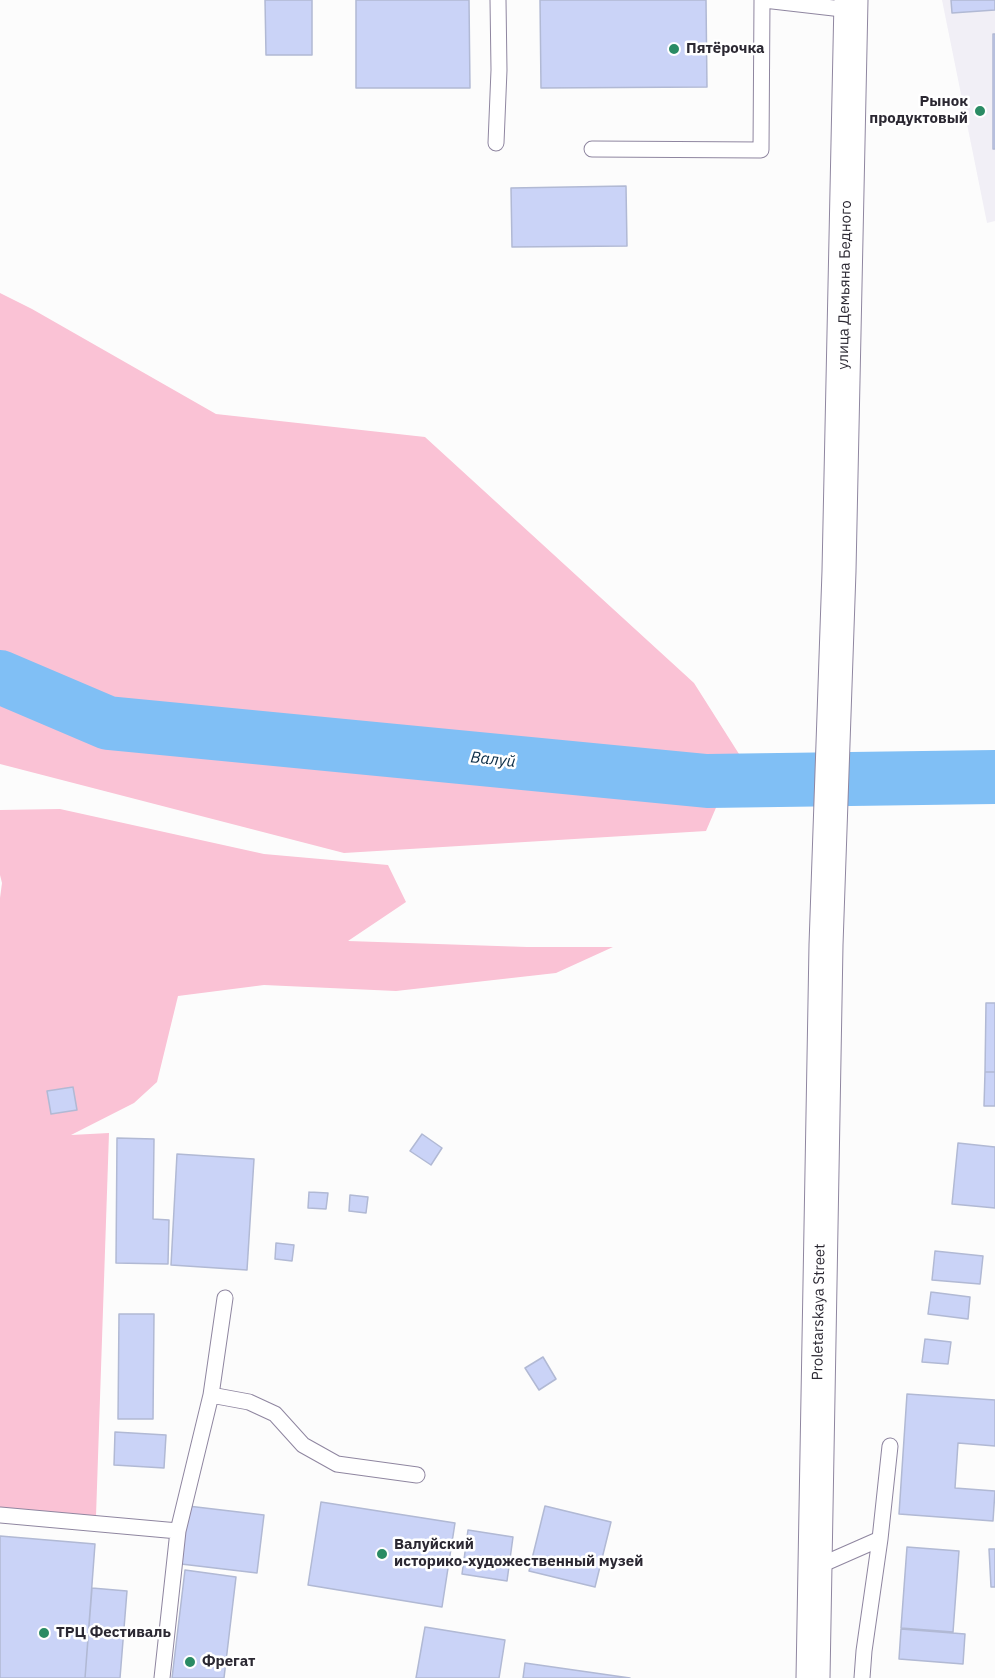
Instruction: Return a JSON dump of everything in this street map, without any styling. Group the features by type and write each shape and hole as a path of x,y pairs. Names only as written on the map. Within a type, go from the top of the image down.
{"main road":[{"name":"улица Демьяна Бедного","path":"826,945 839,571 851,5"},
{"name":"Proletarskaya Street","path":"813,1678 826,945"}],"lane":[{"path":"496,143 499,70 498,0"},
{"path":"592,149 761,150 763,0 851,5"},
{"path":"162,1678 178,1531 211,1395 225,1298"},
{"path":"211,1395 249,1402 274,1414 303,1445 337,1464 417,1475"},
{"path":"862,1678 890,1446"},
{"path":"0,1515 178,1531"},
{"path":"814,1568 880,1539"}],"shaded area":[{"name":"Рынок продуктовый","path":"942,0 995,0 995,221 987,223"},
{"path":"0,293 216,414 425,437 694,683 739,754 706,831 344,853 0,764"},
{"path":"60,809 264,854 388,865 406,902 348,941 527,947 613,947 556,973 396,991 264,985 178,996 157,1082 134,1103 71,1135 109,1133 96,1516 0,1509 0,898 2,883 0,810"}],"building":[{"path":"265,0 312,0 312,55 266,55"},
{"path":"356,0 469,0 470,88 356,88"},
{"path":"540,0 706,0 707,87 541,88"},
{"path":"951,0 995,0 995,10 952,13"},
{"path":"993,34 995,34 995,149 993,149"},
{"path":"626,186 627,246 512,247 511,188"},
{"path":"986,1003 995,1003 995,1072 985,1072"},
{"path":"985,1072 995,1072 995,1106 984,1106"},
{"path":"73,1087 77,1110 51,1114 47,1091"},
{"path":"422,1134 442,1148 431,1165 410,1151"},
{"path":"117,1138 154,1139 153,1219 169,1220 168,1264 116,1263"},
{"path":"958,1143 995,1147 995,1208 952,1204"},
{"path":"177,1154 254,1159 247,1270 171,1265"},
{"path":"309,1192 328,1193 326,1209 308,1208"},
{"path":"350,1195 368,1197 366,1213 349,1211"},
{"path":"276,1243 294,1245 292,1261 275,1259"},
{"path":"935,1251 983,1256 980,1284 932,1280"},
{"path":"931,1292 970,1297 968,1319 928,1314"},
{"path":"119,1314 154,1314 153,1419 118,1419"},
{"path":"925,1339 951,1342 948,1364 922,1362"},
{"path":"543,1357 556,1379 539,1390 525,1368"},
{"path":"907,1394 995,1400 995,1446 958,1443 955,1488 995,1491 993,1521 899,1514"},
{"path":"115,1432 166,1435 164,1468 114,1465"},
{"name":"Валуйский историко-художественный музей","path":"321,1502 455,1523 442,1607 308,1585"},
{"path":"188,1506 264,1515 257,1573 181,1564"},
{"path":"545,1506 611,1522 595,1587 529,1571"},
{"path":"468,1530 513,1537 507,1581 462,1574"},
{"name":"ТРЦ Фестиваль","path":"0,1536 95,1544 85,1678 0,1678"},
{"path":"907,1547 959,1551 953,1632 901,1628"},
{"path":"989,1549 995,1549 995,1587 991,1587"},
{"path":"185,1570 236,1577 224,1678 172,1678"},
{"path":"92,1588 127,1591 120,1678 85,1678"},
{"path":"425,1627 505,1640 499,1678 416,1678"},
{"path":"901,1629 965,1634 963,1664 899,1659"},
{"path":"525,1663 630,1678 523,1678"}],"waterway":[{"name":"Валуй","path":"0,677 108,723 707,781 995,777"}],"place":[{"name":"Пятёрочка","path":"674,49"},
{"name":"Рынок продуктовый","path":"980,111"},
{"name":"Валуйский историко-художественный музей","path":"382,1554"},
{"name":"ТРЦ Фестиваль","path":"44,1633"},
{"name":"Фрегат","path":"190,1662"}]}
